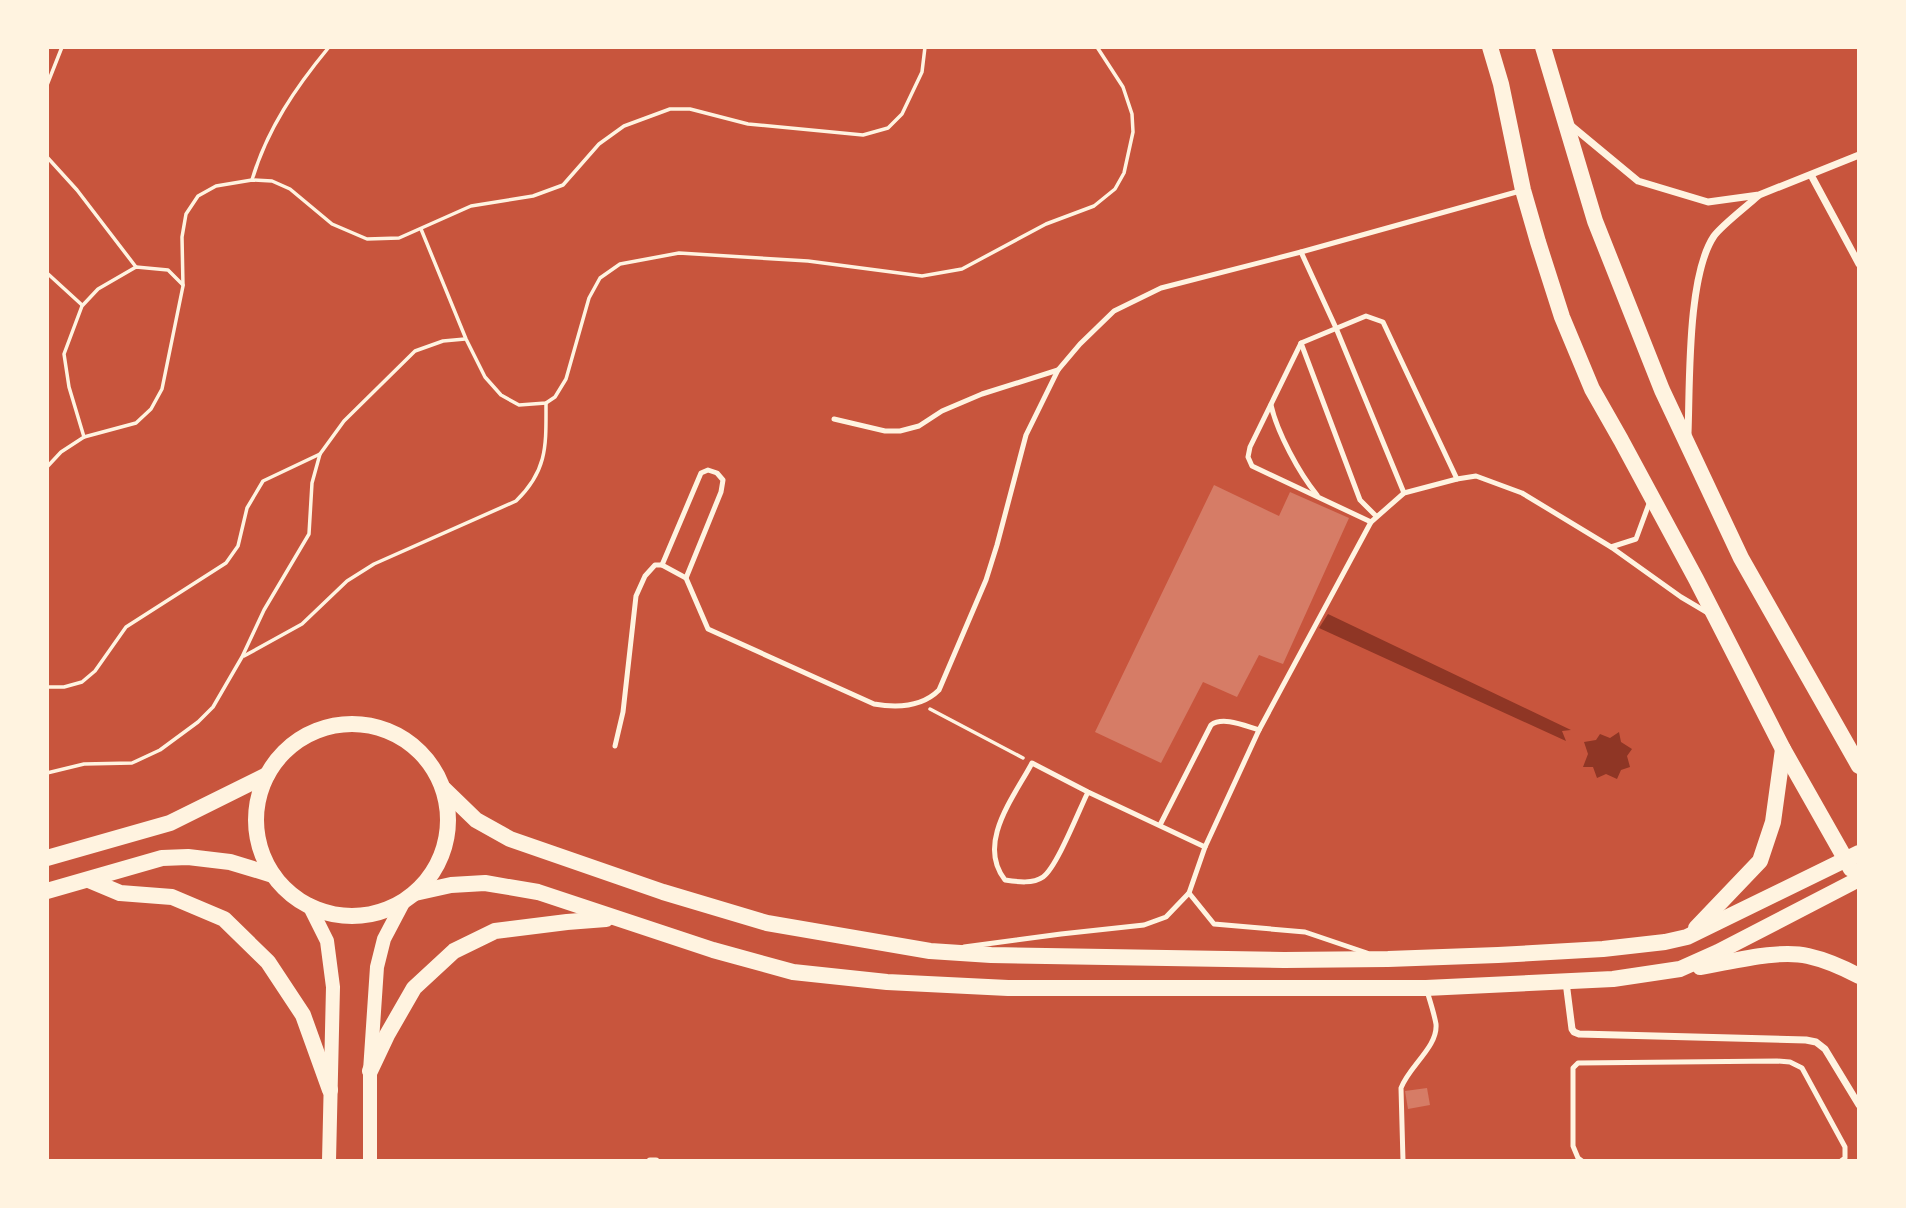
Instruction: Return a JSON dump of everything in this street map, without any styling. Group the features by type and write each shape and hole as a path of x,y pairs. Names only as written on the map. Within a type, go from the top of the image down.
{"main road":[{"path":"1490,47 1501,84 1523,190 1562,317 1591,389 1651,496 1783,749 1852,856 1858,881 1680,969"},
{"path":"1543,47 1595,221 1662,390 1741,558 1859,766"},
{"path":"1852,856 1687,937 1665,942 1604,949 1388,959 991,955 930,951 767,923 663,892 510,839 476,820 444,789 429,761 405,739 376,727 344,724 313,732 286,750 267,775 258,800 256,826 261,852 273,875 289,892 309,905 332,914 357,915 382,911 410,897 451,885 485,883 538,892 713,950 793,972 887,982 1008,988 1426,988 1613,979 1773,955 1805,955 1838,964 1859,976"},
{"path":"1687,937 1760,862 1773,822 1783,749"},
{"path":"47,858 170,823 267,775"},
{"path":"370,1161 370,1071 377,967 384,939 410,897 434,871 445,845 449,817 444,789"},
{"path":"47,891 162,858 175,857 230,862 273,875"},
{"path":"89,880 120,893 172,897 225,919 268,961 303,1015 330,1090"},
{"path":"309,905 327,941 333,988 329,1161"},
{"path":"370,1071 414,988 454,951 495,931 615,918"}],"street":[{"path":"1565,121 1638,181 1709,202 1759,195 1859,155"},
{"path":"1811,174 1859,264"},
{"path":"1687,445 1692,343 1700,265 1714,235 1759,195"},
{"path":"1566,981 1574,1032 1816,1042 1825,1049 1859,1105"},
{"path":"650,1161 656,1161"}],"lane":[{"path":"615,746 622,712 636,596 645,576 655,565 662,565 686,578 708,629 874,704 890,706 919,703 939,690 986,580 998,545 1026,435 1058,370 1115,311 1161,288 1523,190"},
{"path":"1301,252 1336,328 1404,493"},
{"path":"1371,522 1252,466 1248,457 1250,447 1301,343 1366,316 1383,322 1457,479"},
{"path":"1301,343 1360,500 1376,516"},
{"path":"834,419 885,431 900,431 919,426 942,411 982,394 1058,370"},
{"path":"1271,405 1274,418 1305,480 1318,497"},
{"path":"662,565 701,473 708,470 717,473 723,480 722,492 686,578"},
{"path":"930,951 1144,925 1166,918 1189,893 1205,847 1259,730 1371,522 1404,493 1476,476 1522,492 1611,547 1715,618"},
{"path":"1611,547 1636,539 1651,496"},
{"path":"1160,825 1211,725 1216,721 1224,721 1259,730"},
{"path":"1088,792 1053,867 1043,877 1030,882 1005,880 998,870 994,856 995,838 999,825 1032,763 1205,847"},
{"path":"1189,893 1214,924 1305,932 1388,959"},
{"path":"1404,1161 1401,1088 1405,1077 1434,1039 1436,1024 1426,988"},
{"path":"1582,1161 1573,1146 1573,1068 1578,1062 1790,1062 1802,1068 1844,1147 1845,1158 1841,1161"}],"path":[{"path":"47,85 62,47"},
{"path":"252,180 260,154 282,111 329,47"},
{"path":"47,467 61,452 84,437 136,423 151,409 162,389 183,286 182,237 186,214 198,196 216,186 252,180 272,181 290,189 332,224 367,239 399,239 471,206 533,196 563,185 599,144 624,126 670,108 690,109 748,124 863,135 888,128 902,114 922,72 925,47"},
{"path":"421,229 485,377 501,395 519,405 546,402 555,397 566,379 589,298 600,278 621,264 679,253 808,261 922,276 962,269 1046,224 1094,206 1115,189 1124,173 1133,132 1132,114 1123,87 1097,47"},
{"path":"47,157 77,190 136,267"},
{"path":"84,437 69,387 64,354 82,306 98,289 136,267 168,270 183,286"},
{"path":"47,273 82,306"},
{"path":"47,773 83,764 132,763 160,750 198,722 213,707 242,657 264,610 309,534 312,483 320,454 344,421 415,351 443,341 466,338"},
{"path":"242,657 302,624 347,581 374,564 516,501 530,488 545,452 546,402"},
{"path":"47,687 64,687 82,682 95,671 126,627 226,563 238,546 247,508 263,481 320,454"},
{"path":"919,703 1032,763"}],"shaded area":[{"path":"1328,614 1571,730 1562,731 1566,741 1319,628"},
{"path":"1619,732 1621,742 1632,749 1627,756 1630,767 1621,770 1617,779 1606,774 1597,778 1593,767 1583,767 1588,754 1584,742 1596,740 1600,734 1610,738"}],"building":[{"path":"1214,485 1279,516 1290,492 1349,518 1283,664 1259,655 1237,697 1203,682 1161,763 1095,732"},
{"path":"1427,1088 1430,1105 1408,1109 1405,1091"}]}
